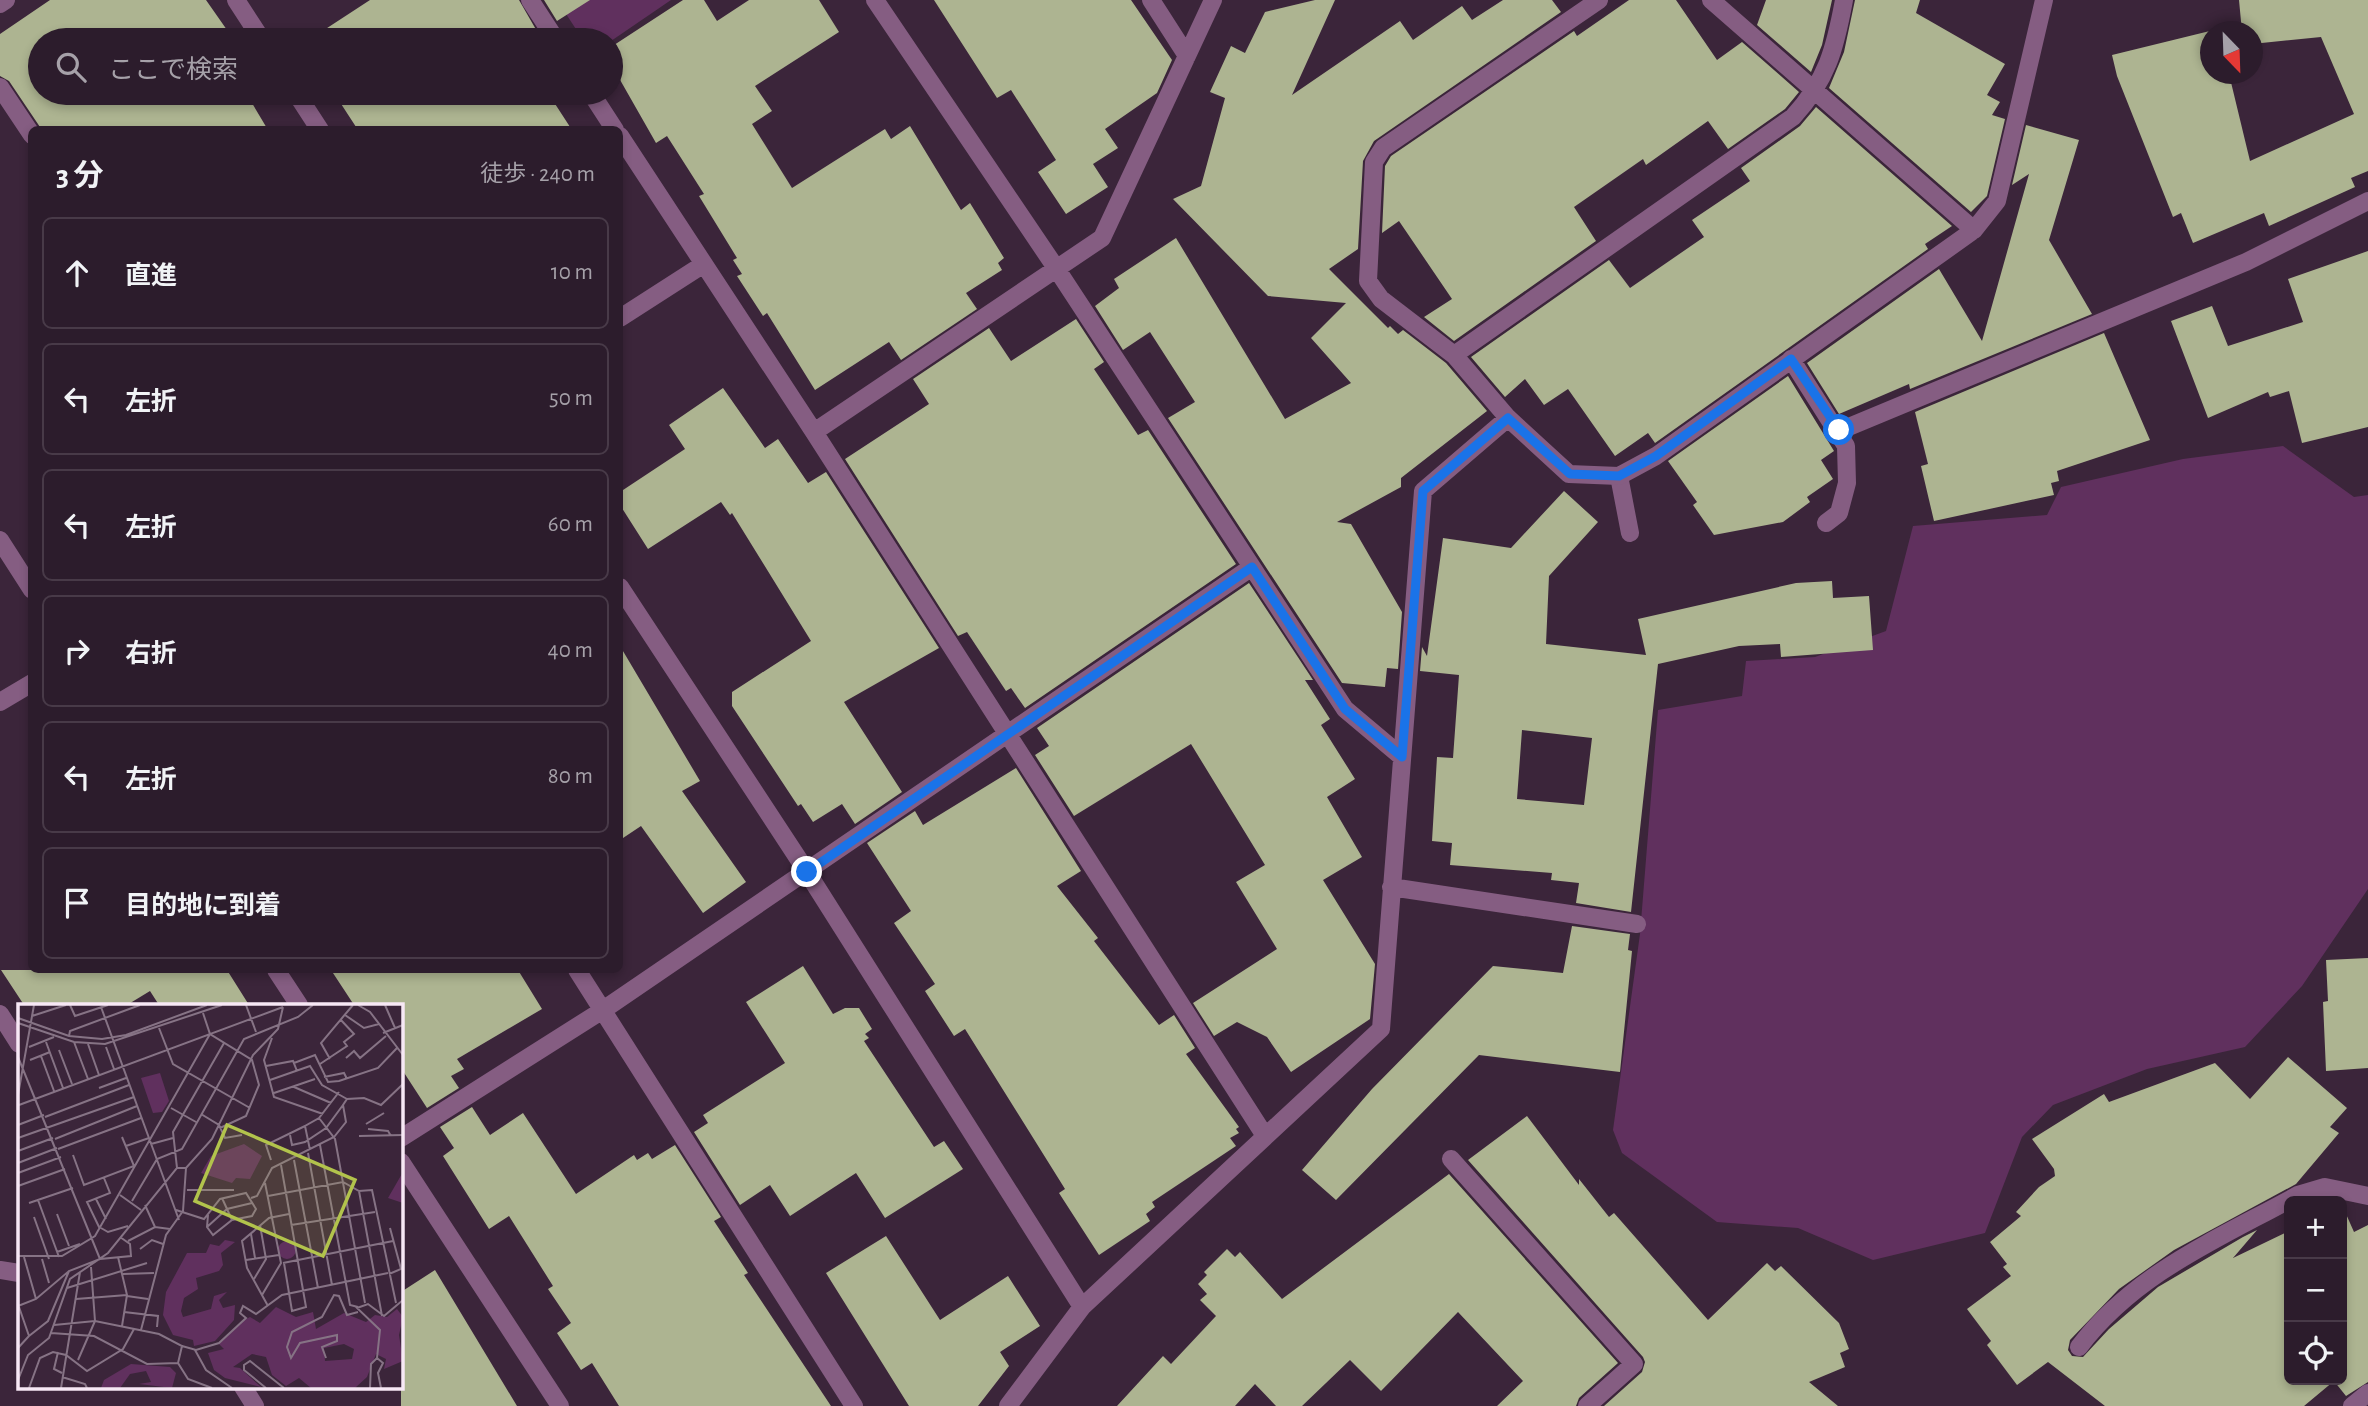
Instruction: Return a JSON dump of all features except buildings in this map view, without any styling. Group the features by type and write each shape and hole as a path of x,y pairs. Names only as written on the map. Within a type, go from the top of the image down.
{"street":[{"path":"0,4 6,0"},
{"path":"236,0 254,28"},
{"path":"530,0 548,28"},
{"path":"875,0 1056,268 1345,709 1402,757"},
{"path":"1151,0 1187,56"},
{"path":"814,432 1102,237 1213,0"},
{"path":"1599,0 1383,148 1374,162 1368,281 1381,299 1454,355 1508,418 1570,474 1619,476 1656,456 1974,230 1997,201 2044,0"},
{"path":"1711,0 1974,230"},
{"path":"1454,355 1793,117 1815,93 1835,50 1844,0"},
{"path":"0,88 28,129"},
{"path":"304,105 317,126"},
{"path":"599,105 612,126"},
{"path":"623,141 814,432 1265,1136"},
{"path":"1839,430 2246,262 2368,201"},
{"path":"623,316 704,264"},
{"path":"1791,359 1839,430 1846,446 1847,483 1839,513 1826,523"},
{"path":"1008,1406 1082,1307 1381,1029 1423,491 1508,418"},
{"path":"1619,476 1630,533"},
{"path":"0,540 28,584"},
{"path":"402,1137 603,1010 1252,567"},
{"path":"623,592 807,872 1082,1307"},
{"path":"0,702 28,685"},
{"path":"1391,887 1637,924"},
{"path":"278,973 298,1004"},
{"path":"579,973 855,1406"},
{"path":"0,1014 18,1042"},
{"path":"1451,1159 1634,1364 1587,1406"},
{"path":"402,1164 559,1406"},
{"path":"2078,1347 2099,1320 2150,1276 2298,1195 2325,1188 2368,1196"},
{"path":"0,1270 18,1273"},
{"path":"244,1388 255,1406"},
{"path":"2352,1406 2368,1393"}],"shaded area":[{"path":"557,0 671,0 623,33 623,28 575,28"},
{"path":"2283,446 2354,497 2368,495 2368,889 2302,986 2245,1047 2147,1069 2053,1105 2022,1137 1985,1233 1873,1260 1798,1228 1717,1222 1622,1153 1613,1130 1640,934 1658,710 1742,696 1746,661 1815,657 1886,631 1913,526 2047,515 2061,487 2183,459"}],"route":[{"path":"807,872 1252,567 1345,709 1402,757 1423,491 1508,418 1570,474 1619,476 1656,456 1791,359 1839,430"}]}
